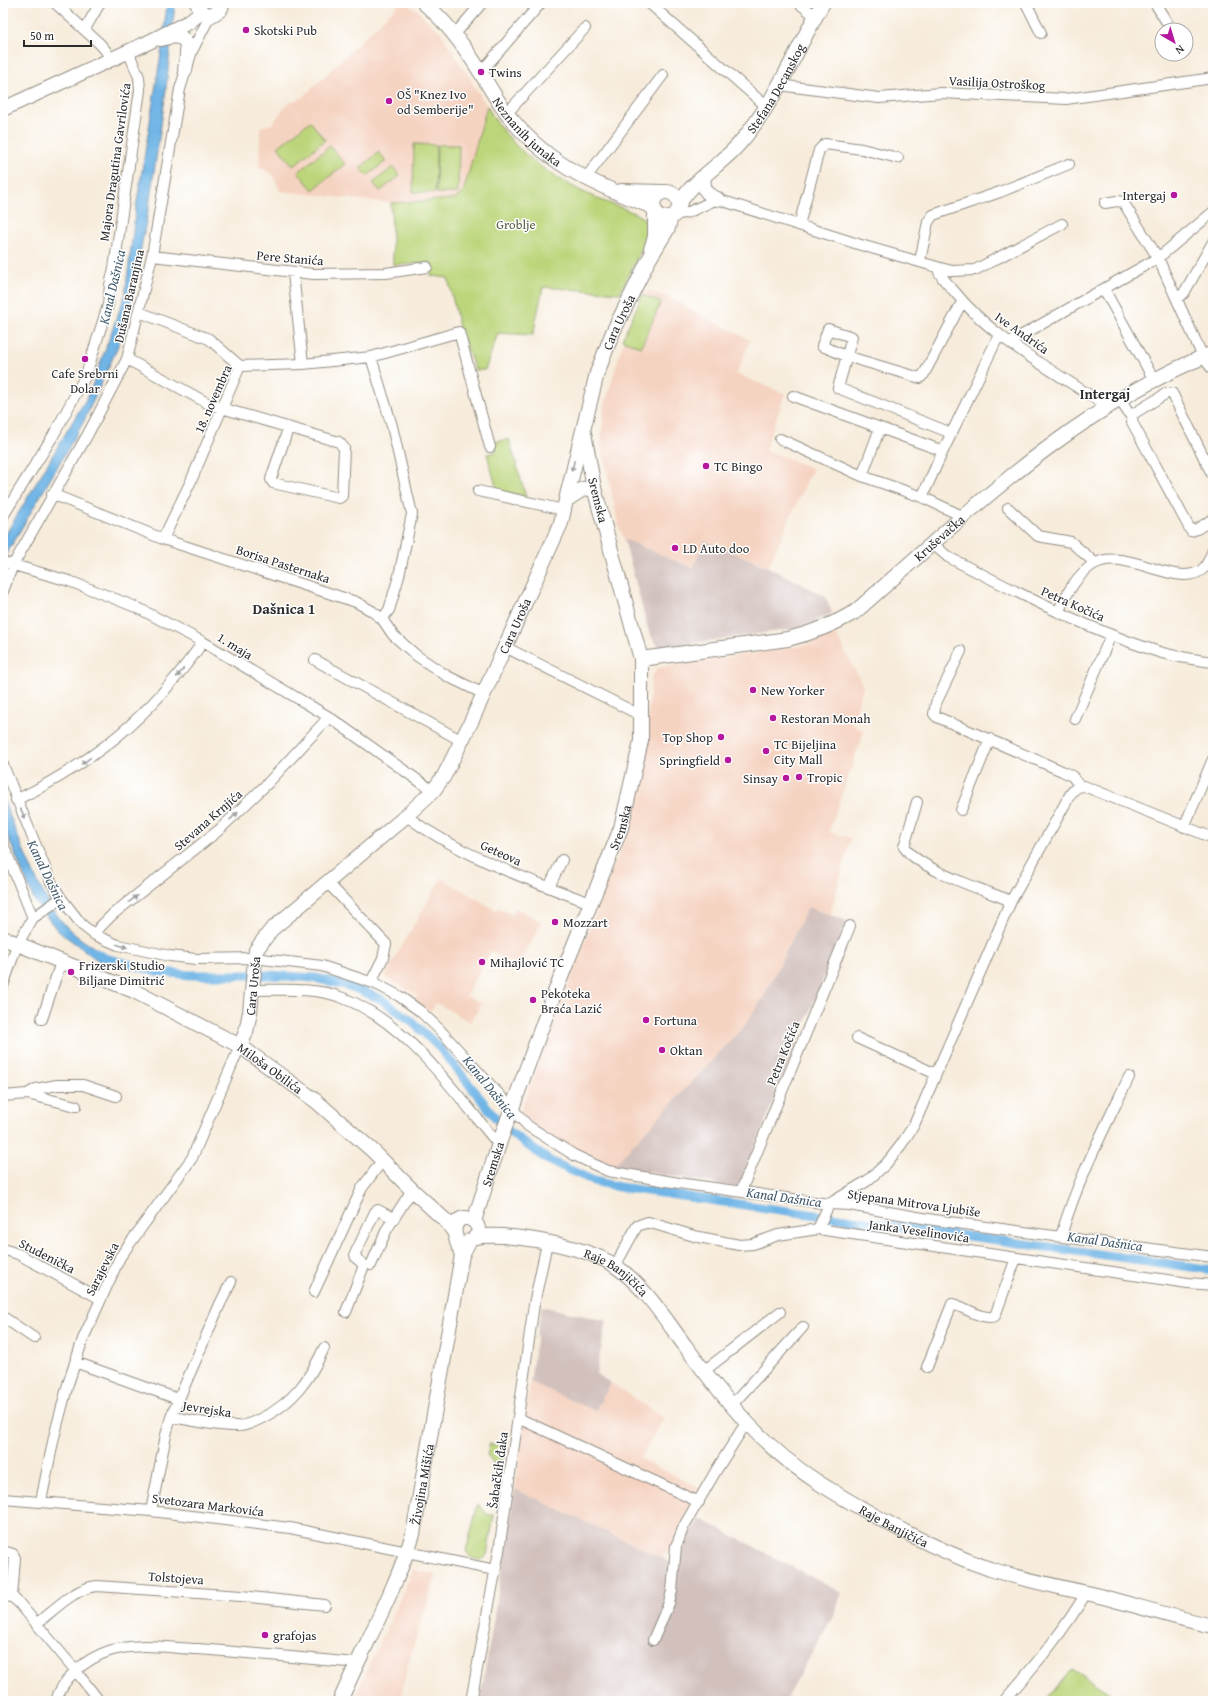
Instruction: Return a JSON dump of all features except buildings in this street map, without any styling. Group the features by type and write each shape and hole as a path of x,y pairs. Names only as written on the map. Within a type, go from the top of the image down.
{"main road":[{"path":"4,105 149,42 176,32 207,9 234,3"},
{"name":"Neznanih junaka","path":"424,3 448,24 507,113 531,140 569,170 585,179 654,209"},
{"name":"Stefana Decanskog","path":"717,166 739,144 767,107 823,3"},
{"path":"176,32 188,45 189,51 185,70"},
{"path":"648,261 668,228 686,192 717,166"},
{"path":"648,261 655,237 654,199 717,166"},
{"path":"704,177 703,184 706,192 717,199"},
{"path":"613,191 665,192 674,194 676,211"},
{"path":"654,209 661,217 676,211"},
{"name":"Cara Uroša","path":"240,1046 246,1032 250,1012 254,960 260,942 271,930 406,816 433,791 444,776 484,694 561,523 576,455 584,433 597,373 610,338 648,261"},
{"name":"Kruševačka","path":"641,659 788,639 809,634 837,623 855,612 1047,446 1106,406 1154,380 1208,355"},
{"name":"Sremska","path":"464,1228 478,1207 551,1002 621,828 640,748 642,716 641,659 594,488 584,433"},
{"path":"565,505 583,489 594,488"},
{"name":"Miloša Obilića","path":"3,938 17,945 134,991 240,1046 316,1101 412,1190 464,1228 491,1235"},
{"name":"Živojina Mišića","path":"340,1701 407,1552 413,1534 462,1255 464,1228"},
{"name":"Raje Banjičića","path":"491,1235 547,1243 585,1251 615,1266 638,1286 656,1307 731,1406 746,1423 792,1465 827,1488 922,1541 990,1569 1041,1584 1086,1593 1213,1626"}],"street":[{"path":"55,3 85,29 106,51 110,60"},
{"path":"85,29 100,3"},
{"path":"455,34 482,3"},
{"path":"481,72 540,3"},
{"path":"649,3 767,107"},
{"path":"799,3 815,16"},
{"path":"1026,3 1041,33"},
{"path":"1155,3 1166,21"},
{"name":"Dušana Baranjina","path":"3,591 6,563 52,494 88,434 127,359 152,256 180,89 196,32 207,9"},
{"path":"507,113 585,28"},
{"name":"Majora Dragutina Gavrilovića","path":"3,516 53,436 86,375 108,305 140,90 139,77 128,51"},
{"path":"585,179 663,75"},
{"name":"Vasilija Ostroškog","path":"779,85 879,98 941,93 1066,99 1213,78"},
{"path":"798,225 819,150 825,144 862,149 898,158"},
{"path":"920,261 928,222 933,215 1000,192 1069,164"},
{"path":"676,211 689,212 717,199 952,271 975,270 1062,224"},
{"path":"1104,203 1117,201 1123,202 1158,258 1176,298 1208,355 1213,370"},
{"path":"1010,342 1158,258 1213,212"},
{"path":"1176,298 1184,293 1213,242"},
{"name":"Pere Stanića","path":"152,256 293,274 386,273 427,267"},
{"name":"Ive Andrića","path":"937,266 939,274 962,302 1000,335 1106,406"},
{"path":"293,274 303,364"},
{"path":"1104,289 1154,380"},
{"path":"951,433 838,388 846,356 920,378 924,374 962,302"},
{"path":"139,312 209,339 240,366"},
{"name":"18. novembra","path":"163,539 191,481 240,366 303,364 371,357 459,332 490,447"},
{"path":"922,497 951,433 1000,335"},
{"path":"371,357 392,426 412,514 399,576 388,610 382,619"},
{"path":"127,359 211,405 342,445 344,448 342,496 339,498 274,483 271,479 288,429"},
{"path":"1132,418 1133,414 1168,393 1172,393 1213,476"},
{"path":"793,396 943,451"},
{"path":"1119,399 1132,418 1191,531 1213,519"},
{"path":"862,476 880,428"},
{"path":"780,439 862,476 922,497 964,517"},
{"path":"478,491 565,505"},
{"name":"Borisa Pasternaka","path":"52,494 163,539 330,592 367,608 382,619 393,635 417,656 447,676 484,694"},
{"path":"1008,508 1038,536 1071,542 1095,563"},
{"name":"Petra Kočića","path":"933,544 948,557 1058,612 1111,635 1154,651 1213,662"},
{"path":"1058,612 1070,588 1082,573 1095,563 1110,559 1125,561 1181,576 1196,574 1205,567 1213,550"},
{"name":"1. maja","path":"6,563 70,581 138,608 203,642 329,717 433,791"},
{"path":"1076,719 1111,635"},
{"path":"16,800 79,766 119,736 160,698 203,642"},
{"path":"505,647 642,716"},
{"path":"961,651 936,703 934,714 937,717 1072,776 1080,786 1084,786 1213,838"},
{"path":"315,660 462,741"},
{"name":"Stevana Krnjića","path":"95,935 113,914 219,830 254,797 329,717"},
{"path":"961,810 990,739"},
{"path":"1184,827 1213,759"},
{"path":"3,765 16,800 59,899 82,925 95,935 118,945 170,956 196,959 254,960"},
{"path":"615,1266 637,1226 648,1222 694,1236 739,1245 753,1244 778,1235 820,1227 828,1208 867,1181 886,1164 898,1150 914,1125 1011,901 1071,793 1080,786"},
{"path":"917,802 904,847 909,854 930,867 1011,901"},
{"name":"Geteova","path":"406,816 428,831 462,849 590,903"},
{"path":"3,844 35,915"},
{"path":"549,887 562,860"},
{"path":"327,882 386,944 383,958 371,982"},
{"path":"3,986 17,945 35,915 59,899"},
{"name":"Petra Kočića","path":"741,1191 850,926"},
{"name":"Stjepana Mitrova Ljubiše","path":"254,960 322,966 371,982 399,996 420,1011 453,1043 478,1074 528,1126 546,1139 574,1155 608,1171 685,1184 741,1191 828,1208 849,1205 934,1220 1213,1257"},
{"path":"42,1019 61,962"},
{"path":"252,989 304,990 343,998 370,1013 402,1034 423,1055 500,1142"},
{"path":"856,1038 936,1074"},
{"name":"Sarajevska","path":"41,1501 54,1437 75,1362 101,1299 120,1257 192,1158 240,1046"},
{"path":"1061,1236 1078,1187 1129,1077"},
{"path":"27,1094 36,1089 57,1085 83,1085 116,1096"},
{"path":"3,1096 27,1094 76,1106"},
{"path":"314,1292 362,1188 382,1161"},
{"path":"371,1265 393,1218 412,1190"},
{"path":"346,1312 363,1264 356,1258 355,1254 375,1212 378,1210 381,1211 393,1218"},
{"name":"Janka Veselinovića","path":"820,1227 1016,1258 1188,1283 1213,1285"},
{"name":"Šabačkih đaka","path":"471,1701 495,1570 534,1304 547,1243"},
{"name":"Studenička","path":"3,1249 18,1254 101,1299"},
{"path":"927,1367 952,1304 990,1318 995,1316 1016,1258"},
{"name":"Jevrejska","path":"151,1511 171,1417 231,1282"},
{"path":"704,1371 780,1312"},
{"path":"3,1317 34,1338"},
{"path":"731,1406 802,1327"},
{"name":"Jevrejska","path":"171,1417 237,1427 252,1423 280,1407 295,1395 309,1378 324,1348"},
{"path":"75,1362 178,1399"},
{"path":"518,1418 698,1502"},
{"path":"653,1640 669,1603 672,1591 676,1546 698,1502 731,1445 746,1423"},
{"name":"Svetozara Markovića","path":"3,1498 151,1511 290,1528 495,1570"},
{"path":"3,1551 13,1554 14,1558 7,1597 19,1603 99,1701"},
{"name":"Tolstojeva","path":"36,1624 76,1594 90,1587 97,1586 241,1596 325,1605"},
{"path":"1004,1701 1048,1650 1069,1622 1086,1593"},
{"path":"56,1701 58,1691 76,1671 97,1656 110,1651 132,1647 160,1647 245,1652 357,1663"}],"shaded area":[{"name":"OŠ \"Knez Ivo od Semberije\"","path":"400,3 405,3 418,11 440,32 487,106 463,193 454,199 391,203 280,191 273,175 259,166 260,127 272,124 288,103 302,98"},
{"path":"647,290 669,298 750,340 737,374 785,394 765,450 813,468 768,567 706,541 693,568 624,539 619,527 601,444 604,408 621,349"},
{"path":"624,539 693,568 705,541 768,567 825,596 832,613 800,628 661,648 654,641 648,629"},
{"path":"830,635 835,635 840,641 863,686 852,725 864,731 829,832 851,838 830,915 808,907 764,996 745,1025 613,1166 550,1136 533,1126 520,1112 623,842 640,782 647,732 651,677 658,668 666,666 801,646"},
{"path":"441,878 496,910 498,907 512,915 516,908 542,922 518,966 491,951 466,995 482,1004 470,1022 436,1003 432,1010 426,1010 414,1002 417,995 384,977"},
{"path":"808,907 847,921 738,1188 613,1166 745,1025 764,996"},
{"path":"541,1306 607,1321 596,1374 611,1383 595,1411 530,1382"},
{"path":"530,1382 595,1411 611,1383 664,1418 640,1459 700,1488 663,1559 515,1489"},
{"path":"515,1489 675,1564 699,1518 842,1593 833,1616 785,1701 480,1701"},
{"path":"413,1570 436,1575 407,1667 401,1701 353,1701"}],"green space":[{"name":"Groblje","path":"487,106 507,136 533,160 547,171 578,189 637,214 649,223 649,234 620,293 543,287 533,335 498,333 485,370 475,370 459,327 448,278 431,276 432,263 393,265 391,203 454,199 463,193"},
{"path":"310,121 325,140 293,166 278,147"},
{"path":"414,144 436,145 435,193 413,192"},
{"path":"437,145 459,145 458,193 436,193"},
{"path":"330,146 345,164 313,190 298,172"},
{"path":"379,152 386,161 367,176 360,168"},
{"path":"393,167 400,176 380,191 373,183"},
{"path":"642,295 661,302 641,347 622,340"},
{"path":"509,439 526,497 497,490 487,454 496,452 494,442"},
{"path":"507,1435 501,1472 487,1455 490,1443 495,1445"},
{"path":"478,1504 488,1515 494,1515 487,1555 480,1560 471,1558 466,1551"},
{"path":"1072,1669 1122,1701 1045,1701"}],"water":[{"path":"167,3 175,3 165,98 149,206 128,317 116,351 83,423 3,560 3,539 89,394 125,295 136,208 162,47"},
{"path":"3,799 30,866 47,899 66,926 74,934 103,953 100,962 57,930 34,900 3,825"}],"waterway":[{"name":"Kanal Dašnica","path":"92,951 105,958 155,971 189,975 269,975 315,978 350,986 381,999 410,1020 440,1048 504,1128 548,1160 594,1181 619,1187 1213,1270"}],"place":[{"name":"Skotski Pub","path":"246,30"},
{"name":"Twins","path":"481,72"},
{"name":"OŠ \"Knez Ivo od Semberije\"","path":"389,101"},
{"name":"Intergaj","path":"1174,195"},
{"name":"Cafe Srebrni Dolar","path":"85,359"},
{"name":"TC Bingo","path":"706,466"},
{"name":"LD Auto doo","path":"675,548"},
{"name":"New Yorker","path":"753,690"},
{"name":"Restoran Monah","path":"773,718"},
{"name":"Top Shop","path":"721,737"},
{"name":"TC Bijeljina City Mall","path":"766,751"},
{"name":"Springfield","path":"728,760"},
{"name":"Tropic","path":"799,777"},
{"name":"Sinsay","path":"786,778"},
{"name":"Mozzart","path":"555,922"},
{"name":"Mihajlović TC","path":"482,962"},
{"name":"Frizerski Studio Biljane Dimitrić","path":"71,972"},
{"name":"Pekoteka Braća Lazić","path":"533,1000"},
{"name":"Fortuna","path":"646,1020"},
{"name":"Oktan","path":"662,1050"},
{"name":"grafojas","path":"265,1635"}],"district":[{"name":"Intergaj","path":"1105,394"},
{"name":"Dašnica 1","path":"284,608"}]}
